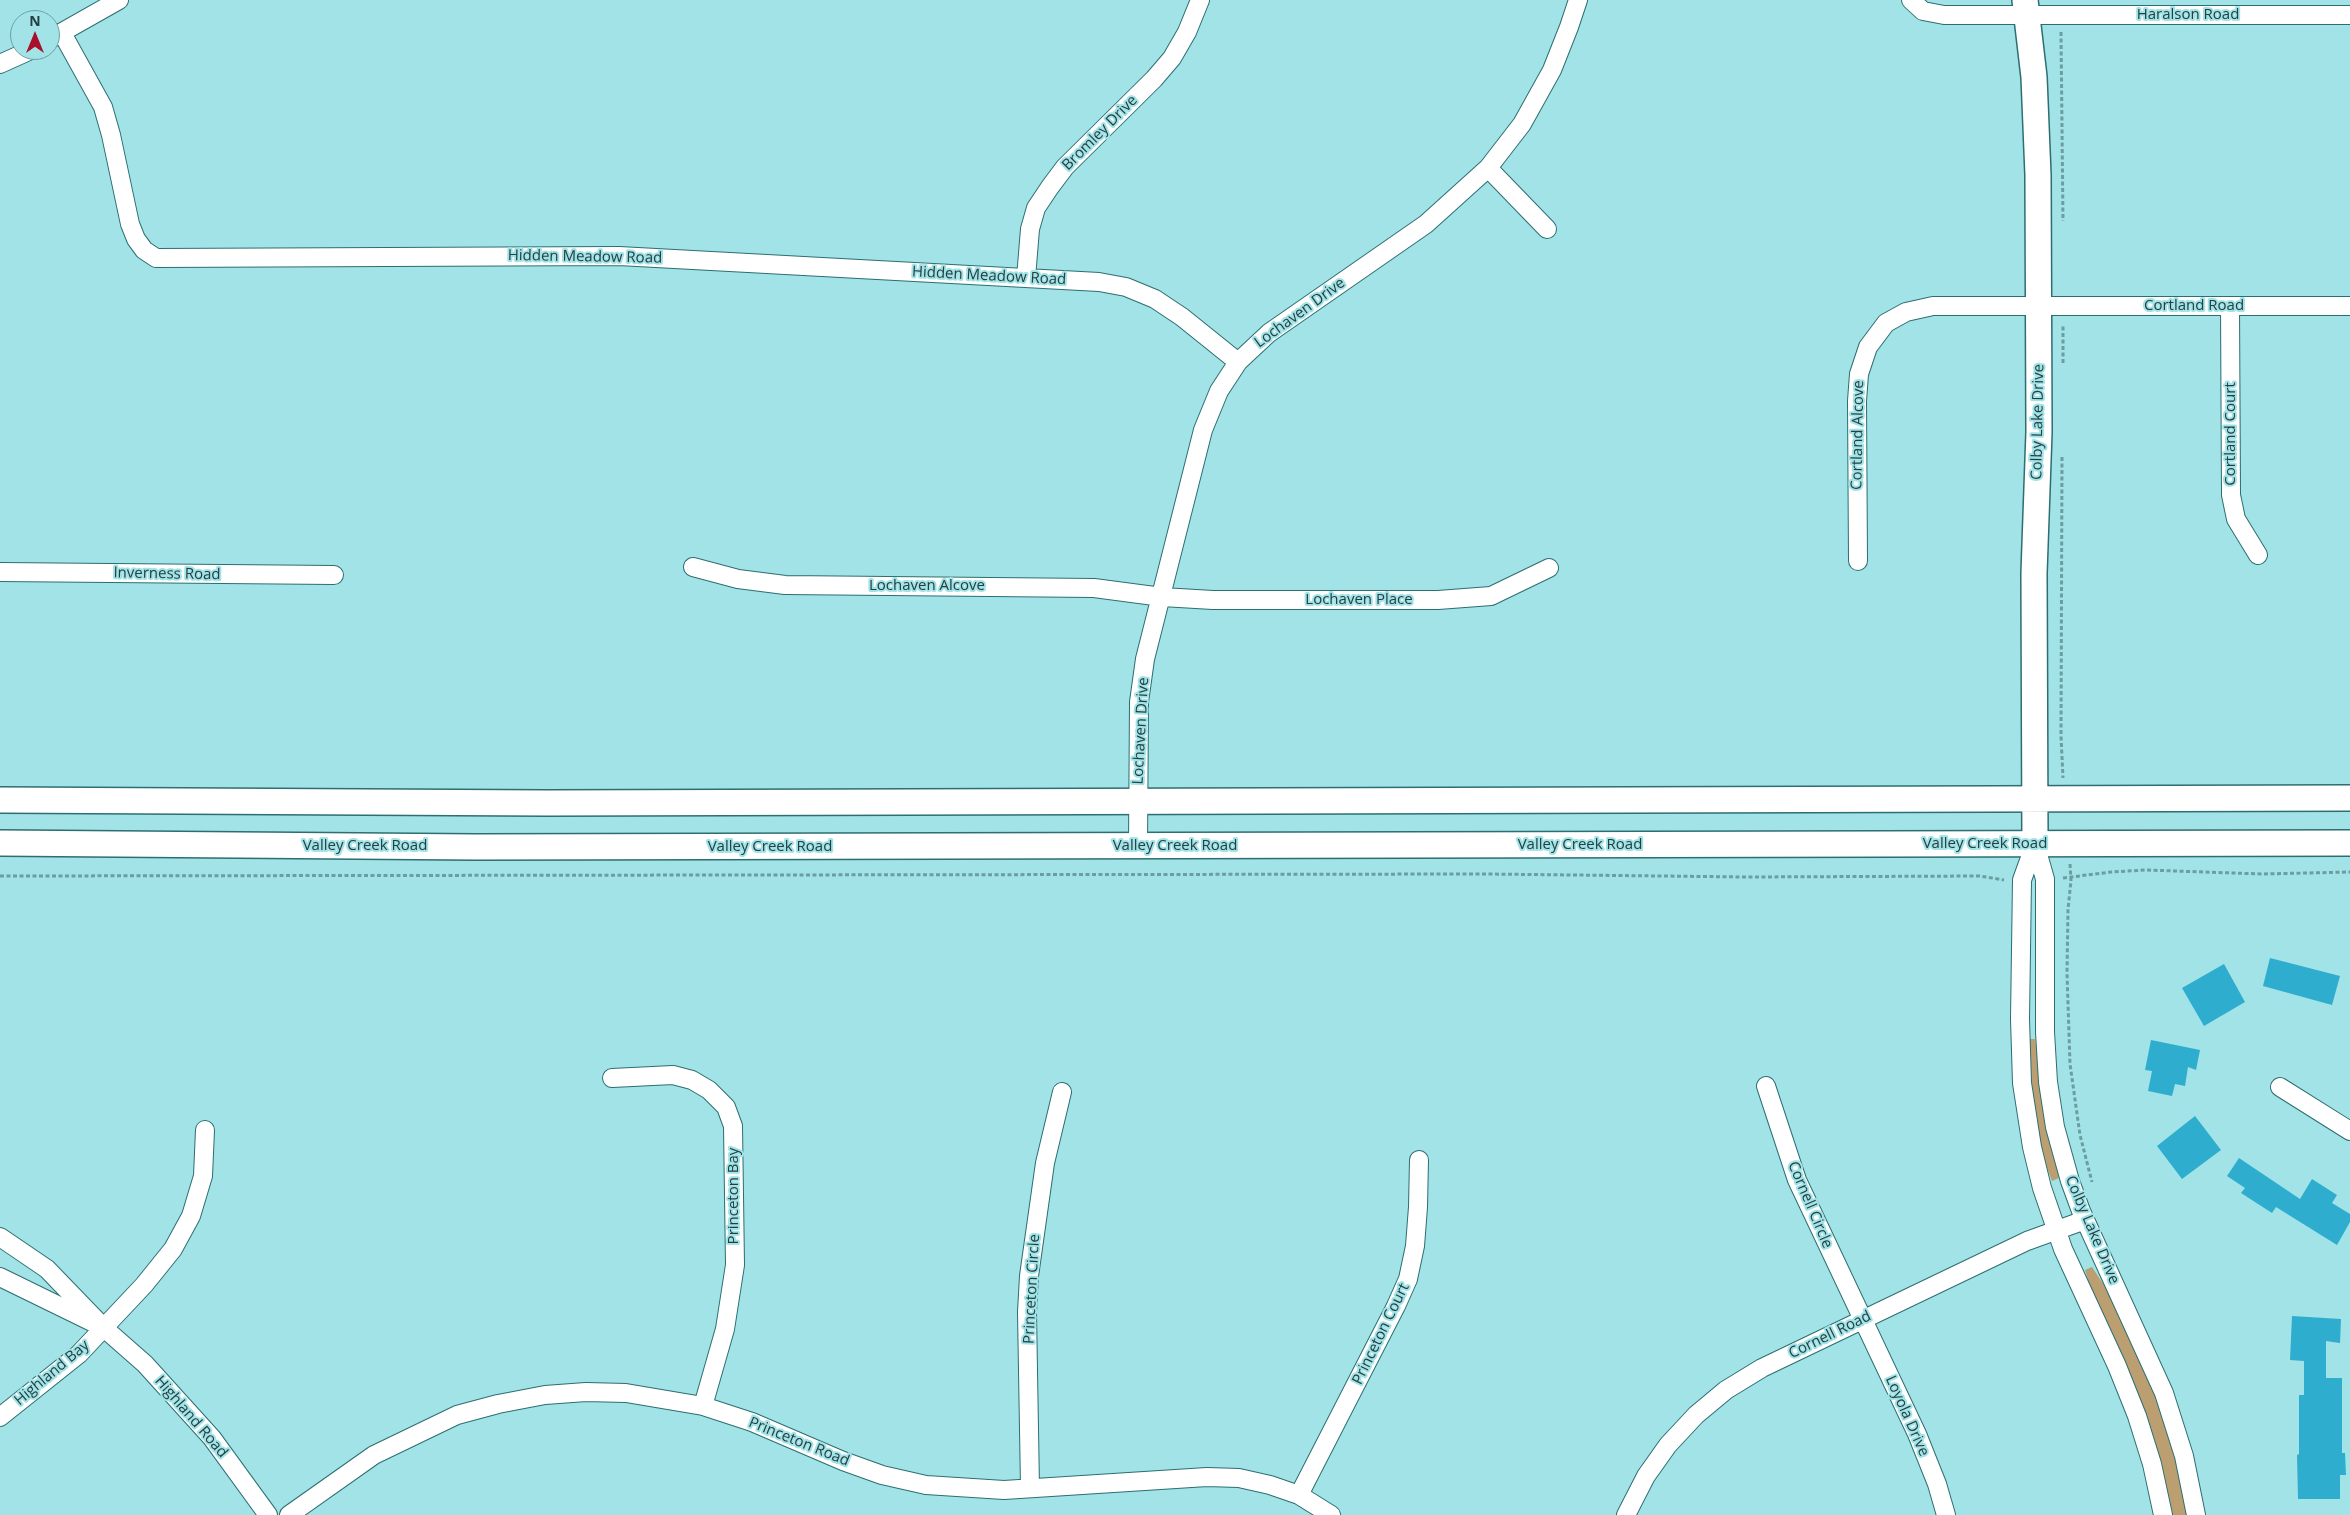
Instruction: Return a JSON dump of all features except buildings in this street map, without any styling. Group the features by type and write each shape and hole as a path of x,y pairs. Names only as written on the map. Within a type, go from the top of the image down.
{"main road":[{"name":"Colby Lake Drive","path":"2026,8 2037,124 2039,305 2039,432 2034,573 2035,844"},
{"path":"0,800 507,803 2350,798"},
{"name":"Valley Creek Road","path":"0,843 466,847 2350,843"}],"street":[{"path":"60,34 119,0"},
{"name":"Bromley Drive","path":"1026,278 1030,229 1036,208 1065,167 1154,79 1172,58 1187,32 1200,0"},
{"name":"Lochaven Drive","path":"1138,846 1139,702 1145,659 1203,430 1219,391 1238,362 1269,334 1426,224 1488,168 1522,124 1552,70 1570,27 1578,0"},
{"name":"Haralson Road","path":"1911,0 1923,11 1944,15 2026,8 2350,15"},
{"name":"Hidden Meadow Road","path":"60,42 103,107 130,224 136,239 144,250 156,258 619,256 1099,282 1126,287 1155,299 1182,317 1238,362"},
{"path":"1488,168 1547,229"},
{"name":"Cortland Road","path":"2039,305 2350,306"},
{"name":"Cortland Alcove","path":"1858,561 1857,401 1859,374 1868,347 1886,322 1906,312 1933,306 2039,305"},
{"name":"Cortland Court","path":"2230,306 2231,495 2236,519 2258,554"},
{"name":"Lochaven Alcove","path":"693,567 738,579 785,585 1075,587 1116,589 1162,597"},
{"name":"Lochaven Place","path":"1162,597 1212,600 1456,599 1491,596 1550,568"},
{"name":"Inverness Road","path":"0,572 334,575"},
{"name":"Colby Lake Drive","path":"2035,844 2045,879 2044,1004 2050,1098 2067,1171 2085,1220 2164,1393 2184,1456 2196,1515"},
{"name":"Colby Lake Drive","path":"2035,844 2022,880 2021,1071 2032,1148 2056,1230 2132,1403 2150,1455 2163,1515"},
{"name":"Princeton Bay","path":"612,1078 672,1075 692,1080 709,1090 726,1107 733,1126 735,1265 725,1329 703,1406"},
{"name":"Cornell Circle","path":"1766,1086 1797,1180 1863,1320"},
{"path":"2280,1087 2350,1131"},
{"name":"Princeton Circle","path":"1030,1488 1027,1312 1029,1276 1045,1163 1062,1092"},
{"name":"Highland Bay","path":"0,1417 79,1354 173,1249 192,1216 202,1176 205,1130"},
{"name":"Princeton Court","path":"1299,1495 1408,1279 1418,1207 1418,1160"},
{"name":"Cornell Road","path":"1626,1515 1646,1476 1668,1445 1696,1414 1726,1390 1762,1368 2032,1239 2085,1220"},
{"name":"Highland Road","path":"0,1237 47,1269 104,1328 145,1364 212,1438 268,1515"},
{"name":"Highland Road","path":"0,1277 104,1328"},
{"name":"Loyola Drive","path":"1863,1320 1917,1434 1937,1484 1946,1515"},
{"name":"Princeton Road","path":"289,1515 374,1455 457,1415 498,1404 545,1395 586,1392 626,1393 703,1406 752,1422 882,1475 926,1485 966,1489 1030,1488 1207,1477 1239,1478 1270,1485 1299,1495 1331,1515"}],"path":[{"path":"2061,33 2062,229"},
{"path":"2063,323 2063,372"},
{"path":"2062,451 2062,766"},
{"path":"2095,1190 2079,1128 2070,1064 2067,950 2071,878 2111,872 2146,870 2262,874 2350,872"},
{"path":"0,876 1488,874 1746,877 1980,876 1998,880"}],"shaded area":[{"path":"2029,1039 2035,1039 2041,1086 2059,1178 2052,1181 2042,1155 2031,1093"},
{"path":"2092,1267 2110,1294 2158,1398 2177,1461 2188,1515 2171,1515 2144,1412 2121,1355 2094,1300 2085,1270"}]}
